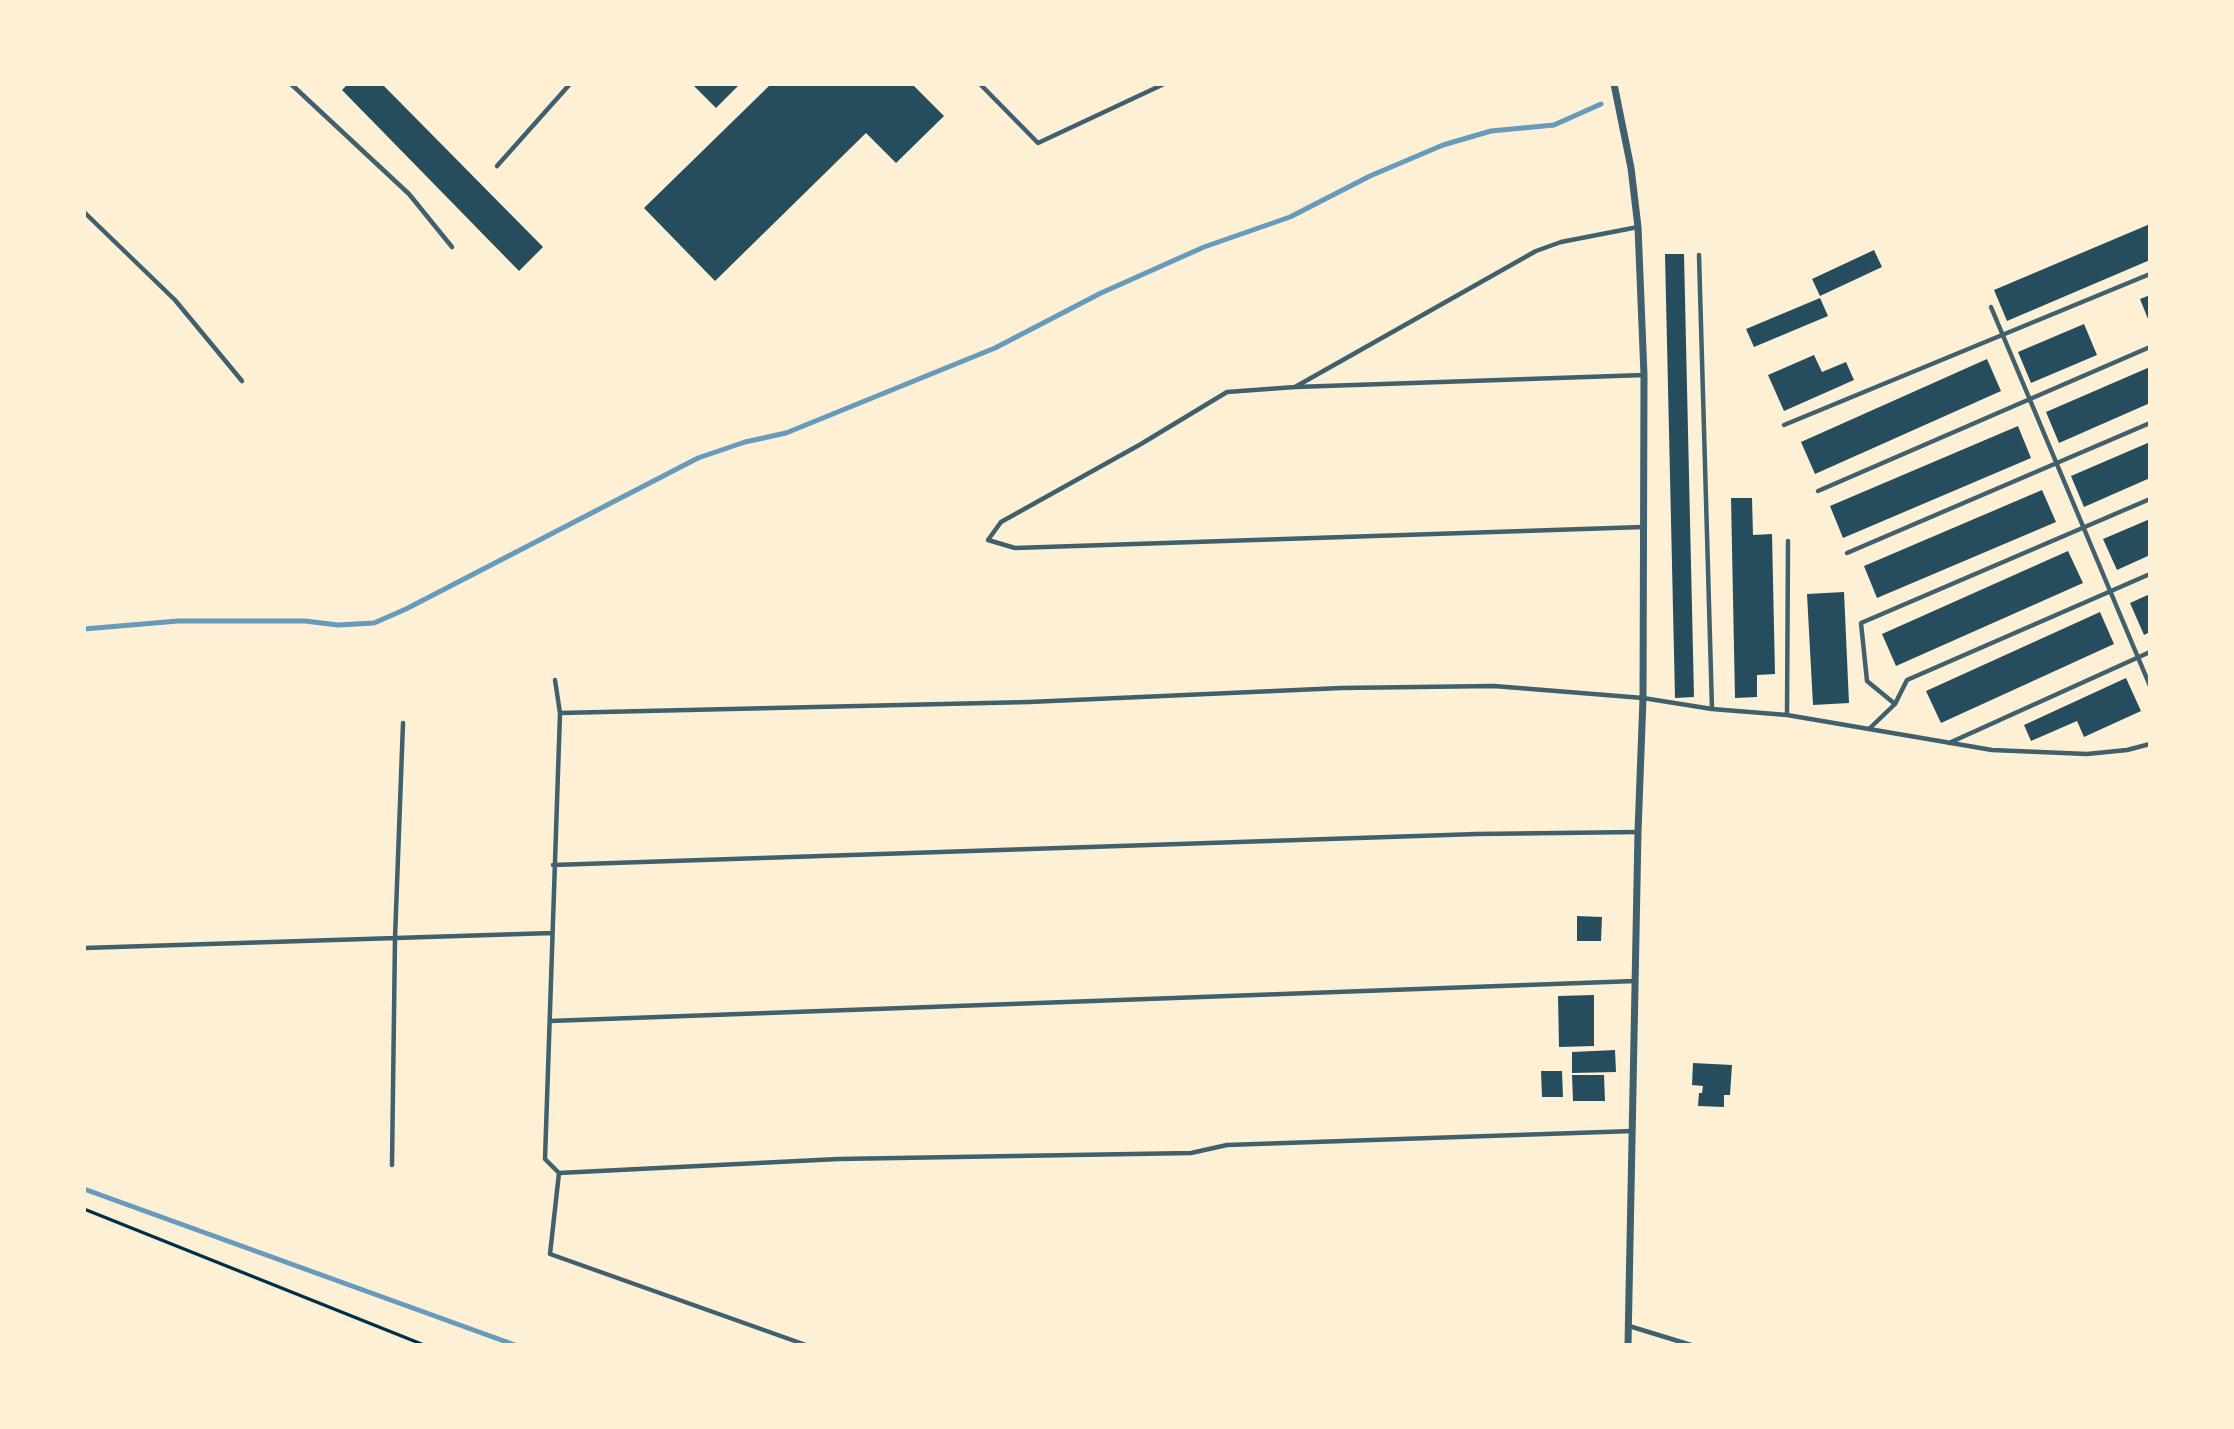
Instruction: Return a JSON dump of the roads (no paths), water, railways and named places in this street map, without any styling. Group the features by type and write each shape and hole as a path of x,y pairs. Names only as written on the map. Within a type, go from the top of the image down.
{"street":[{"path":"1614,84 1631,169 1638,227 1644,375 1643,698 1628,1345"}],"lane":[{"path":"291,84 409,194 453,247"},
{"path":"497,166 570,84"},
{"path":"980,84 1038,143 1164,84"},
{"path":"84,212 175,300 242,381"},
{"path":"1295,387 1536,251 1561,242 1638,227"},
{"path":"1699,255 1712,709"},
{"path":"1784,425 2150,274"},
{"path":"1991,307 2150,686"},
{"path":"1818,491 2150,347"},
{"path":"1643,527 1015,548 988,540 1001,522 1141,444 1227,392 1295,387 1644,375"},
{"path":"1847,553 2150,423"},
{"path":"1895,704 1867,681 1861,623 2150,499"},
{"path":"1787,715 1788,541"},
{"path":"1869,729 1895,704 1907,680 2150,574"},
{"path":"1949,743 2150,652"},
{"path":"555,680 560,713 545,1159 559,1173 838,1159 1191,1153 1227,1145 1634,1131"},
{"path":"560,713 1029,702 1341,688 1494,686 1643,698 1712,709 1787,715 1992,750 2087,754 2127,750 2150,744"},
{"path":"391,1165 395,938 403,723"},
{"path":"553,865 1463,835 1638,832"},
{"path":"84,948 552,933"},
{"path":"550,1021 1635,981"},
{"path":"559,1173 550,1254 806,1345"},
{"path":"1629,1326 1692,1345"}],"waterway":[{"path":"84,629 178,621 305,621 338,625 374,623 698,458 745,442 786,433 995,348 1101,293 1204,247 1290,217 1370,176 1443,145 1491,131 1554,125 1601,104"},
{"path":"84,1189 515,1345"}]}
